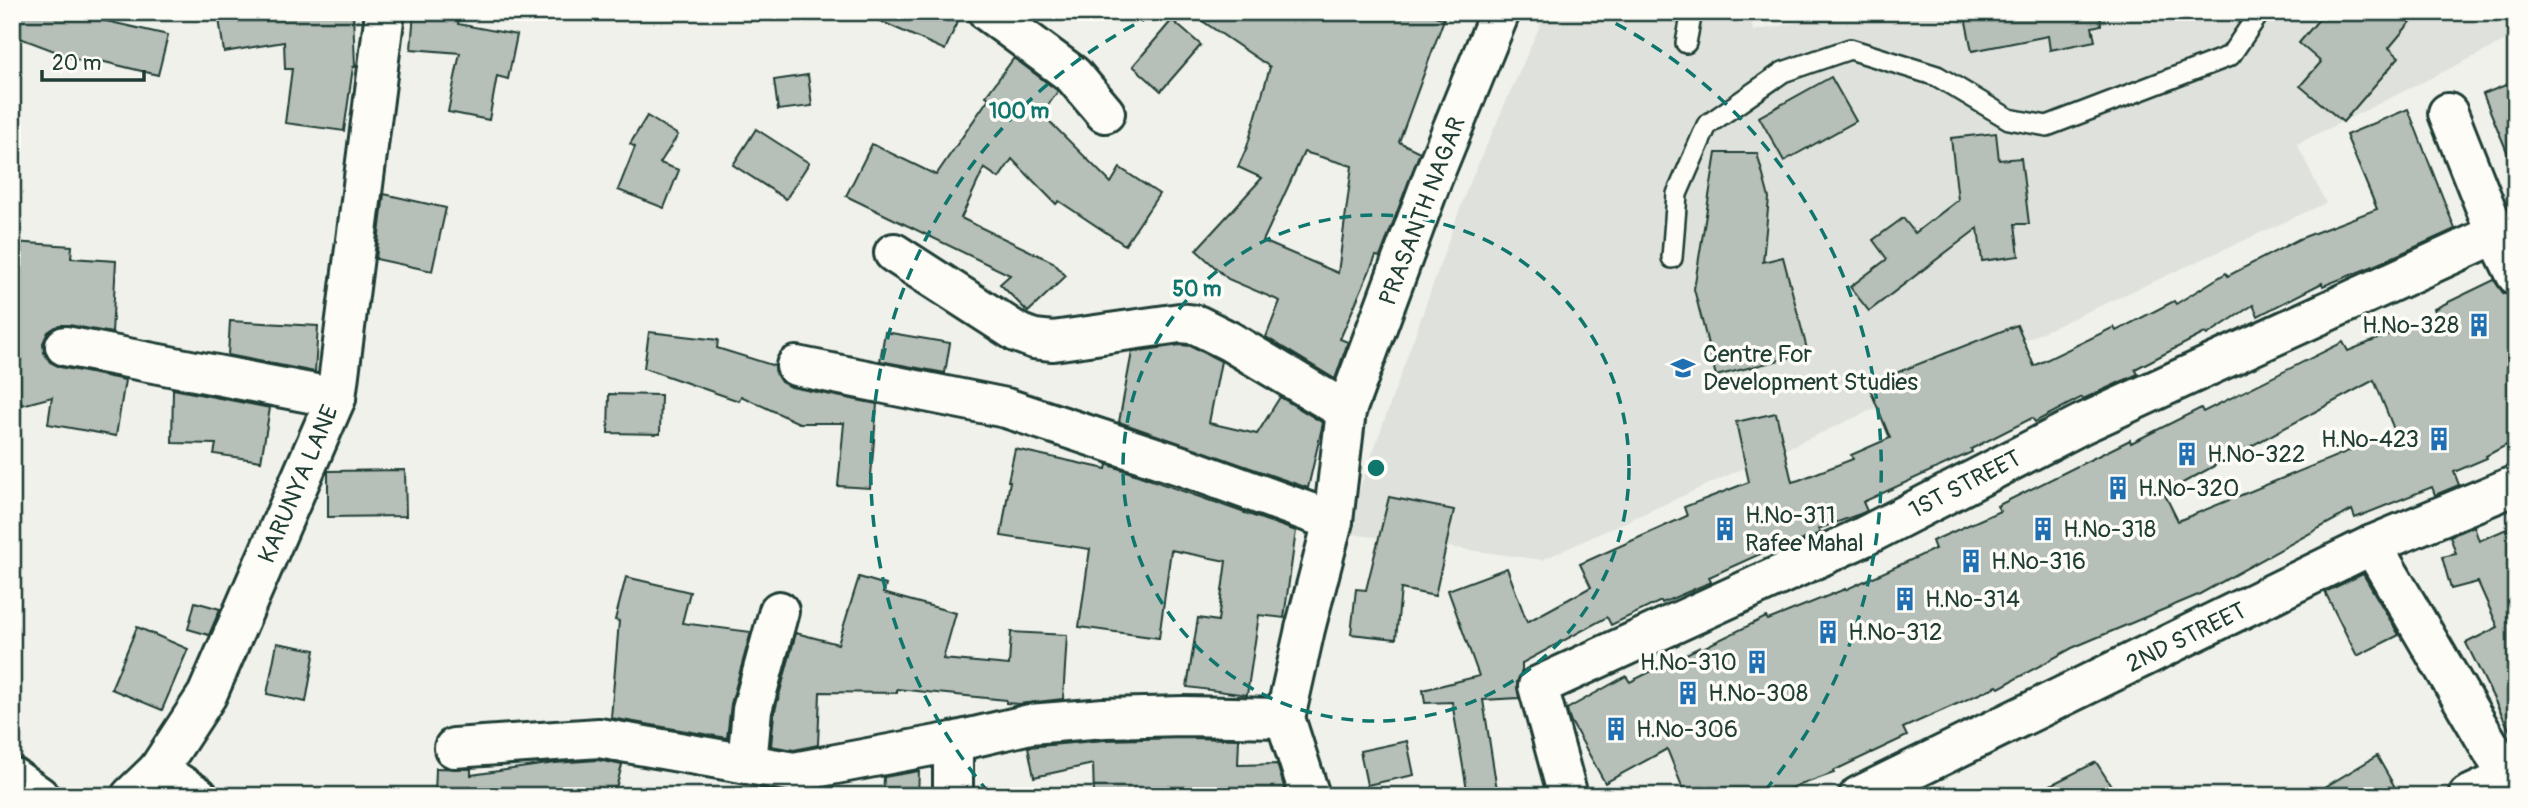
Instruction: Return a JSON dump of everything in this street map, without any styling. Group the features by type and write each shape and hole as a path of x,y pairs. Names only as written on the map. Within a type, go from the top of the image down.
{"street":[{"name":"KARUNYA LANE","path":"144,783 207,695 336,398 385,12"},
{"path":"988,12 1073,75 1105,113"},
{"name":"PRASANTH NAGAR","path":"1285,718 1333,521 1346,411 1428,191 1500,12"},
{"path":"2448,113 2496,234 2516,275"},
{"name":"1ST STREET","path":"1568,796 1538,686 1863,537 2082,424 2496,234"},
{"path":"894,253 1025,336 1053,341 1180,323 1197,325 1229,341 1346,411"},
{"path":"65,346 336,398"},
{"path":"796,366 1006,408 1182,466 1333,521"},
{"name":"2ND STREET","path":"1859,796 2372,545 2516,485"},
{"path":"2372,545 2513,781 2468,796"},
{"path":"747,764 751,710 779,611"},
{"path":"454,748 599,738 794,772 953,743 1030,724 1104,718 1184,716 1285,718 1310,796"},
{"path":"953,743 953,796"},
{"path":"12,777 39,796"},
{"path":"144,783 198,796"}],"lane":[{"path":"1686,43 1692,12"},
{"path":"1671,258 1677,194 1707,125 1783,72 1850,49 1937,76 2009,119 2047,126 2230,56 2260,12"}],"shaded area":[{"name":"Centre For Development Studies","path":"1546,12 1750,12 1753,31 1855,12 2516,12 2516,36 2297,144 2326,203 1542,560 1344,533 1467,189"}],"building":[{"path":"21,12 105,12 102,20 168,35 158,75 88,58 86,63 12,35"},
{"path":"218,12 353,12 355,67 344,131 285,123 292,69 285,69 284,42 224,52"},
{"path":"414,12 459,12 458,24 517,35 508,79 497,76 489,120 448,112 460,53 411,49"},
{"path":"860,12 962,12 945,50"},
{"path":"1189,12 1423,12 1444,19 1399,142 1420,152 1380,257 1376,256 1340,339 1348,342 1335,379 1266,337 1280,301 1228,279 1196,250 1262,178 1238,167 1247,147 1270,67","holes":["1304,152 1352,166 1338,273 1263,241"]},
{"path":"1964,12 2100,12 2101,25 2092,27 2095,41 2050,50 2048,36 1972,51"},
{"path":"2325,12 2419,12 2389,48 2399,57 2343,122 2300,86 2321,62 2299,43"},
{"path":"1172,20 1201,45 1161,91 1133,66"},
{"path":"1014,58 1058,91 1042,114 1111,183 1120,168 1159,194 1125,245 1059,201 1056,204 1012,159 999,178 984,168 961,218 1053,262 1066,276 1028,312 1000,284 1010,275 846,196 872,144 936,175 989,98 986,96"},
{"path":"808,75 812,106 778,110 774,80"},
{"path":"1831,77 1856,121 1784,161 1759,117"},
{"path":"2516,81 2516,171 2515,171 2483,94"},
{"path":"2408,109 2455,229 2371,267 2323,286 2322,283 2258,316 2253,305 2207,335 2205,333 2135,369 2138,374 2083,399 2082,397 2035,422 2032,418 1971,449 1972,452 1863,502 1867,511 1818,529 1820,533 1773,552 1771,549 1709,577 1711,582 1662,603 1661,601 1611,625 1607,617 1522,663 1517,682 1519,698 1483,700 1498,796 1468,796 1452,702 1425,703 1423,690 1479,676 1448,590 1507,568 1527,622 1591,587 1580,564 1687,516 1684,507 1749,482 1736,422 1776,413 1792,482 1799,480 1853,459 1851,455 1890,438 1868,384 2017,325 2034,366 2114,327 2116,331 2174,301 2176,304 2226,273 2228,276 2299,239 2377,209 2346,135"},
{"path":"647,116 678,135 660,163 679,170 664,208 618,190 635,147 630,144"},
{"path":"756,129 809,163 786,199 733,165"},
{"path":"1996,133 1999,160 2021,158 2029,224 2015,224 2019,256 1982,261 1978,228 1869,311 1850,287 1887,259 1873,240 1903,218 1915,233 1958,200 1951,138"},
{"path":"1716,153 1757,153 1769,198 1763,262 1783,257 1808,353 1716,376 1694,289"},
{"path":"384,194 446,208 432,271 376,259"},
{"path":"12,242 72,246 71,258 116,261 112,333 59,325 48,332 43,343 44,353 50,362 60,367 125,380 116,436 48,424 52,397 22,405 12,367"},
{"path":"2494,280 2516,306 2516,440 2486,456 2487,458 2454,472 2459,485 2435,495 2432,487 2355,518 2352,510 2198,595 2072,648 1999,688 1997,686 1903,728 1907,736 1833,771 1834,773 1769,796 1686,796 1667,749 1605,783 1569,718 1567,709 1626,676 1630,682 1766,617 1768,620 1845,590 1935,549 1932,541 2000,511 1997,506 2130,440 2131,443 2201,408 2203,412 2343,342 2348,351 2437,315 2434,309","holes":["2374,380 2395,432 2178,521 2164,493"]},
{"path":"230,321 318,326 315,372 228,355"},
{"path":"649,332 718,340 717,348 775,366 781,382 791,387 877,404 870,488 838,486 844,423 799,423 741,396 739,401 644,368"},
{"path":"885,332 950,343 945,373 880,361"},
{"path":"1180,345 1191,346 1221,361 1209,423 1257,434 1280,397 1323,423 1308,488 1119,422 1132,352"},
{"path":"173,389 270,408 261,461 214,454 216,444 172,443"},
{"path":"609,394 661,395 660,434 608,433"},
{"path":"1015,449 1106,469 1109,465 1296,531 1284,618 1259,615 1247,695 1187,687 1198,618 1218,621 1226,561 1171,550 1159,638 1079,627 1090,549 1001,536"},
{"path":"405,470 406,516 328,517 328,471"},
{"path":"1389,497 1454,510 1435,596 1401,589 1396,639 1351,634 1356,589 1366,590"},
{"path":"2516,525 2516,743 2466,643 2498,627 2478,582 2451,589 2442,557 2456,554 2450,536 2474,526 2479,541"},
{"path":"2363,574 2399,635 2357,656 2325,592"},
{"path":"626,577 690,592 682,623 751,632 731,704 727,738 611,718 619,621 615,620"},
{"path":"859,577 886,585 883,593 956,613 943,659 1009,665 1011,632 1067,635 1063,699 1019,704 1006,703 1006,700 897,689 897,693 820,692 818,745 794,750 771,746 774,714 796,633 838,644"},
{"path":"195,602 220,609 209,635 188,629"},
{"path":"137,627 188,649 162,710 111,689"},
{"path":"277,643 315,650 306,702 267,694"},
{"path":"1239,739 1238,765 1277,764 1287,796 1094,796 1093,764 1034,777 1028,747 1105,740"},
{"path":"1407,741 1414,775 1367,785 1360,751"},
{"path":"2377,756 2400,796 2310,796"},
{"path":"598,760 622,765 614,796 435,796 436,768 471,769 471,775"},
{"path":"2096,762 2118,796 2029,796"},
{"path":"919,771 918,796 883,796 884,777"},
{"path":"759,788 791,794 816,790 815,796 759,796"}],"place":[{"name":"H.No-328","path":"2479,325"},
{"name":"Centre For Development Studies","path":"1683,368"},
{"name":"H.No-423","path":"2439,439"},
{"name":"H.No-322","path":"2187,454"},
{"name":"H.No-320","path":"2118,488"},
{"name":"H.No-311 Rafee Mahal","path":"1725,529"},
{"name":"H.No-318","path":"2043,529"},
{"name":"H.No-316","path":"1971,561"},
{"name":"H.No-314","path":"1905,599"},
{"name":"H.No-312","path":"1828,632"},
{"name":"H.No-310","path":"1757,662"},
{"name":"H.No-308","path":"1688,693"},
{"name":"H.No-306","path":"1616,729"}]}
